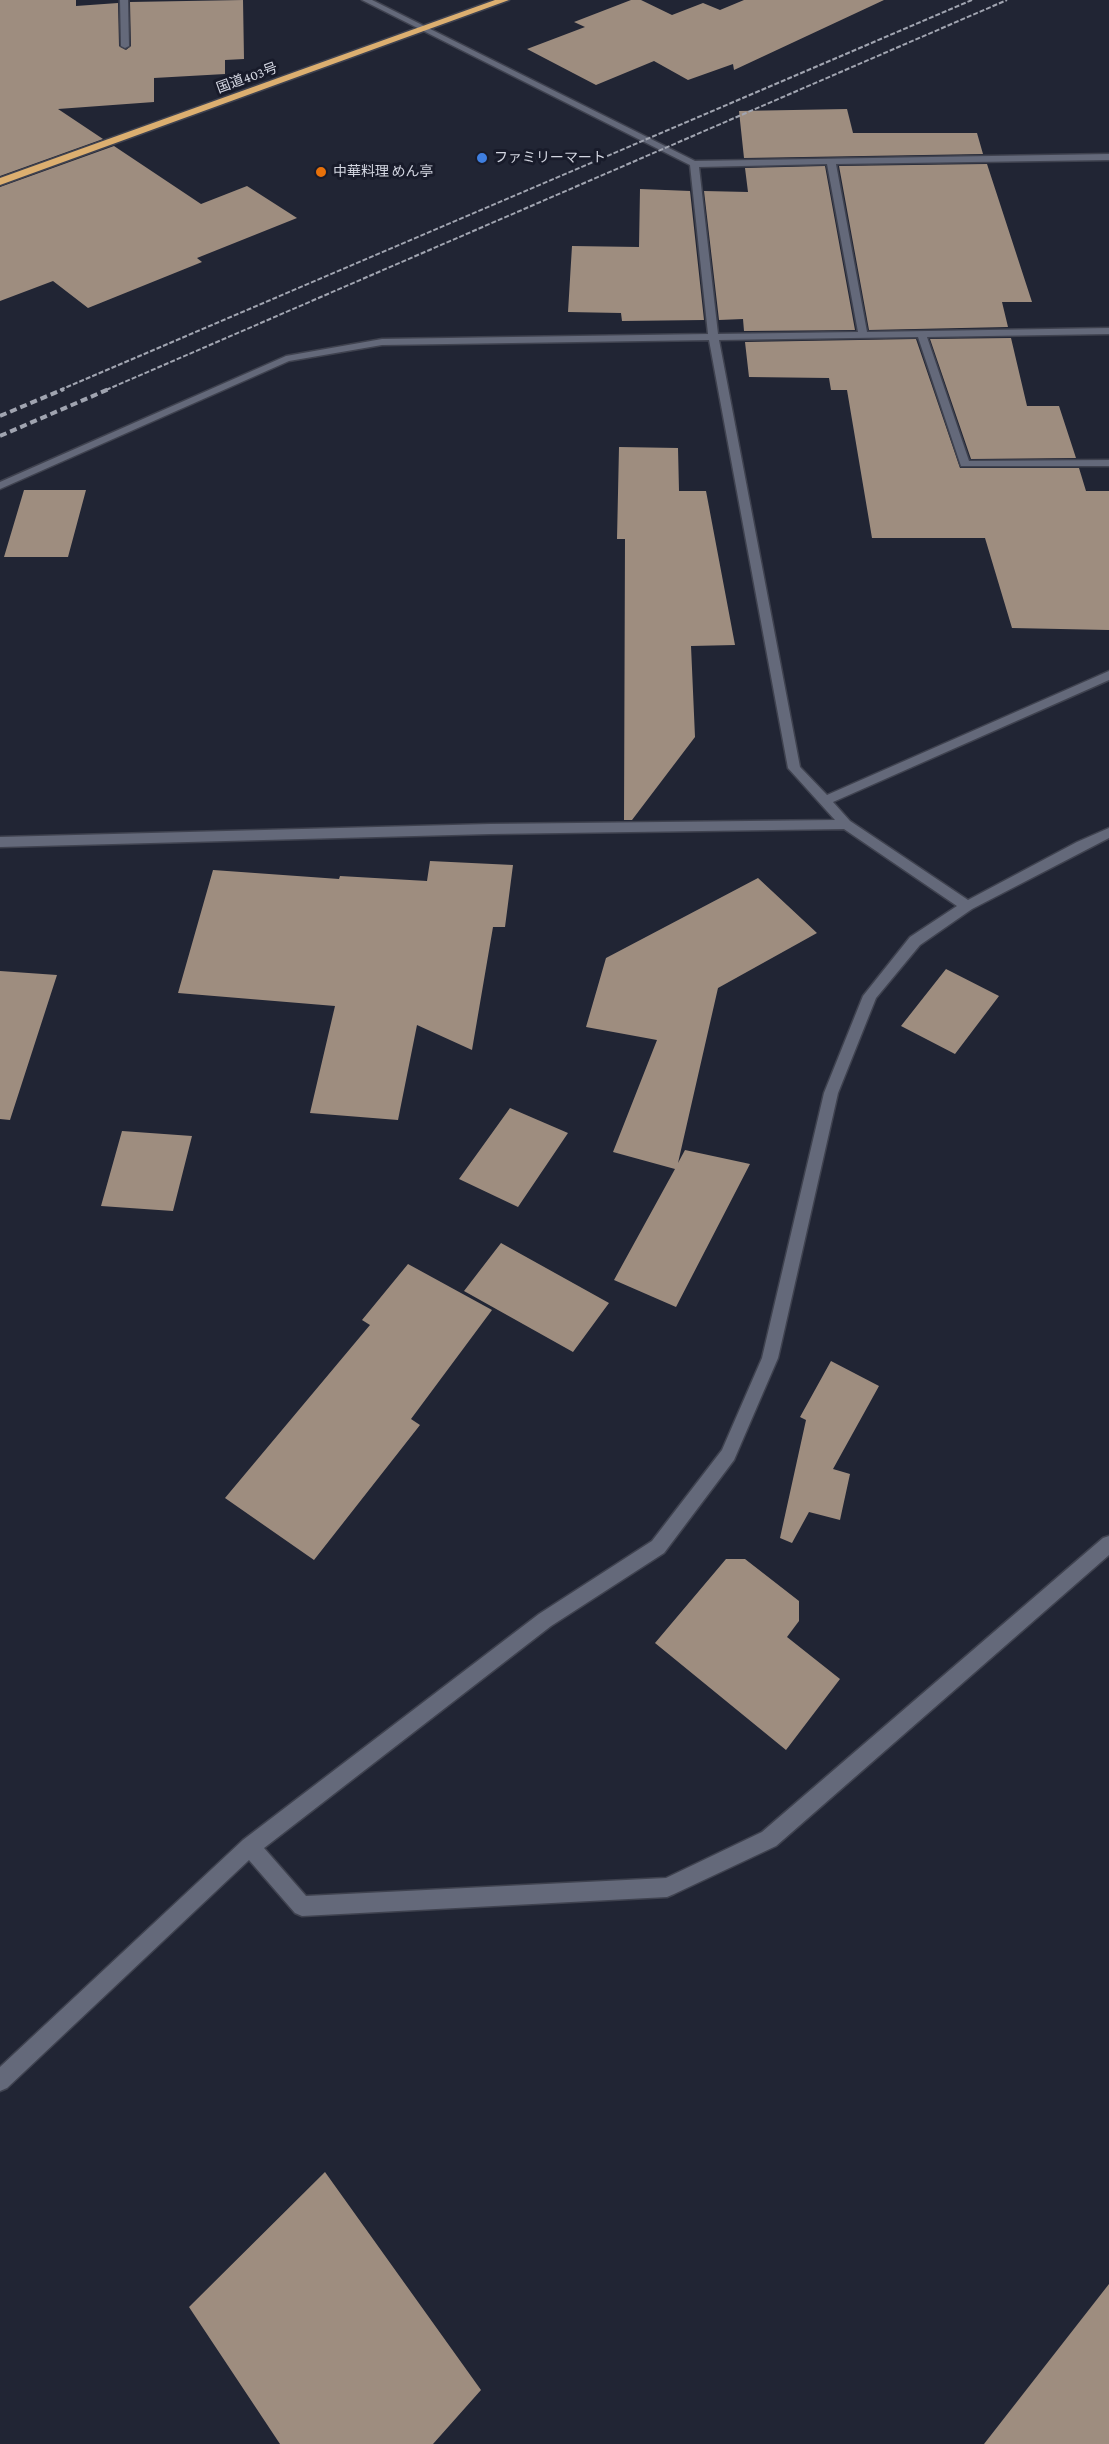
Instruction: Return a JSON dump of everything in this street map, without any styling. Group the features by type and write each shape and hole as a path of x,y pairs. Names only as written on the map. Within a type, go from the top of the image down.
{"highway":[{"name":"国道403号","path":"0,182 504,0"}],"street":[{"path":"124,0 125,46"},
{"path":"366,0 694,164 1109,157"},
{"path":"831,161 862,334"},
{"path":"694,164 713,335 794,768 846,824 967,906"},
{"path":"0,486 286,359 382,342 713,335 922,335 1109,331"},
{"path":"922,335 965,464 1109,463"},
{"path":"825,801 1109,675"},
{"path":"0,842 490,829 846,824"},
{"path":"0,2081 250,1847 544,1620 658,1547 728,1455 770,1358 831,1093 870,996 915,941 967,906 1081,844 1109,833"},
{"path":"250,1847 302,1906 666,1887 769,1839 1109,1544"}],"building":[{"path":"0,0 76,0 76,6 118,3 119,46 126,50 131,46 130,2 243,0 244,59 225,60 225,74 154,78 154,102 58,109 103,139 0,176"},
{"path":"631,0 641,0 672,15 703,3 720,10 744,0 884,0 734,70 733,64 688,80 654,61 596,85 527,49 585,27 574,22"},
{"path":"847,109 853,133 977,133 983,154 744,158 739,111"},
{"path":"114,146 201,204 247,186 297,218 197,258 202,262 88,308 53,281 0,301 0,187"},
{"path":"987,164 1032,302 1002,302 1008,327 869,330 839,166"},
{"path":"825,166 855,330 744,331 743,319 719,320 704,191 748,192 745,168"},
{"path":"640,189 690,191 704,320 622,321 621,313 568,312 572,246 639,247"},
{"path":"1011,338 1027,406 1059,406 1076,458 971,459 930,339"},
{"path":"916,339 960,468 1079,468 1086,491 1109,491 1109,630 1012,628 985,538 872,538 847,390 831,390 829,378 749,377 745,342"},
{"path":"619,447 678,448 679,491 706,491 735,645 691,646 695,737 632,820 624,820 625,539 617,539"},
{"path":"24,490 86,490 68,557 4,557"},
{"path":"430,861 513,865 505,927 493,927 472,1050 417,1025 398,1120 310,1113 335,1006 178,993 213,870 339,879 340,876 427,881"},
{"path":"758,878 817,933 718,988 678,1163 685,1150 750,1164 676,1307 614,1280 675,1169 613,1152 657,1040 586,1027 606,958"},
{"path":"946,969 999,996 955,1054 901,1026"},
{"path":"0,971 57,975 10,1120 0,1119"},
{"path":"510,1108 568,1133 518,1207 459,1179"},
{"path":"122,1131 192,1136 173,1211 101,1206"},
{"path":"501,1243 609,1303 573,1352 464,1291"},
{"path":"408,1264 492,1310 411,1419 420,1425 314,1560 225,1498 370,1325 362,1320"},
{"path":"831,1361 879,1386 833,1469 850,1474 840,1520 809,1512 792,1543 780,1538 806,1420 800,1417"},
{"path":"726,1559 745,1559 799,1601 799,1621 787,1637 840,1679 786,1750 655,1643"},
{"path":"325,2172 481,2390 433,2444 280,2444 189,2307"},
{"path":"1109,2284 1109,2444 984,2444"}],"railway":[{"path":"60,390 972,0"},
{"path":"106,390 1007,0"},
{"path":"0,416 64,389"},
{"path":"0,436 109,389"}],"place":[{"name":"ファミリーマート","path":"482,158"},
{"name":"中華料理 めん亭","path":"321,172"}]}
